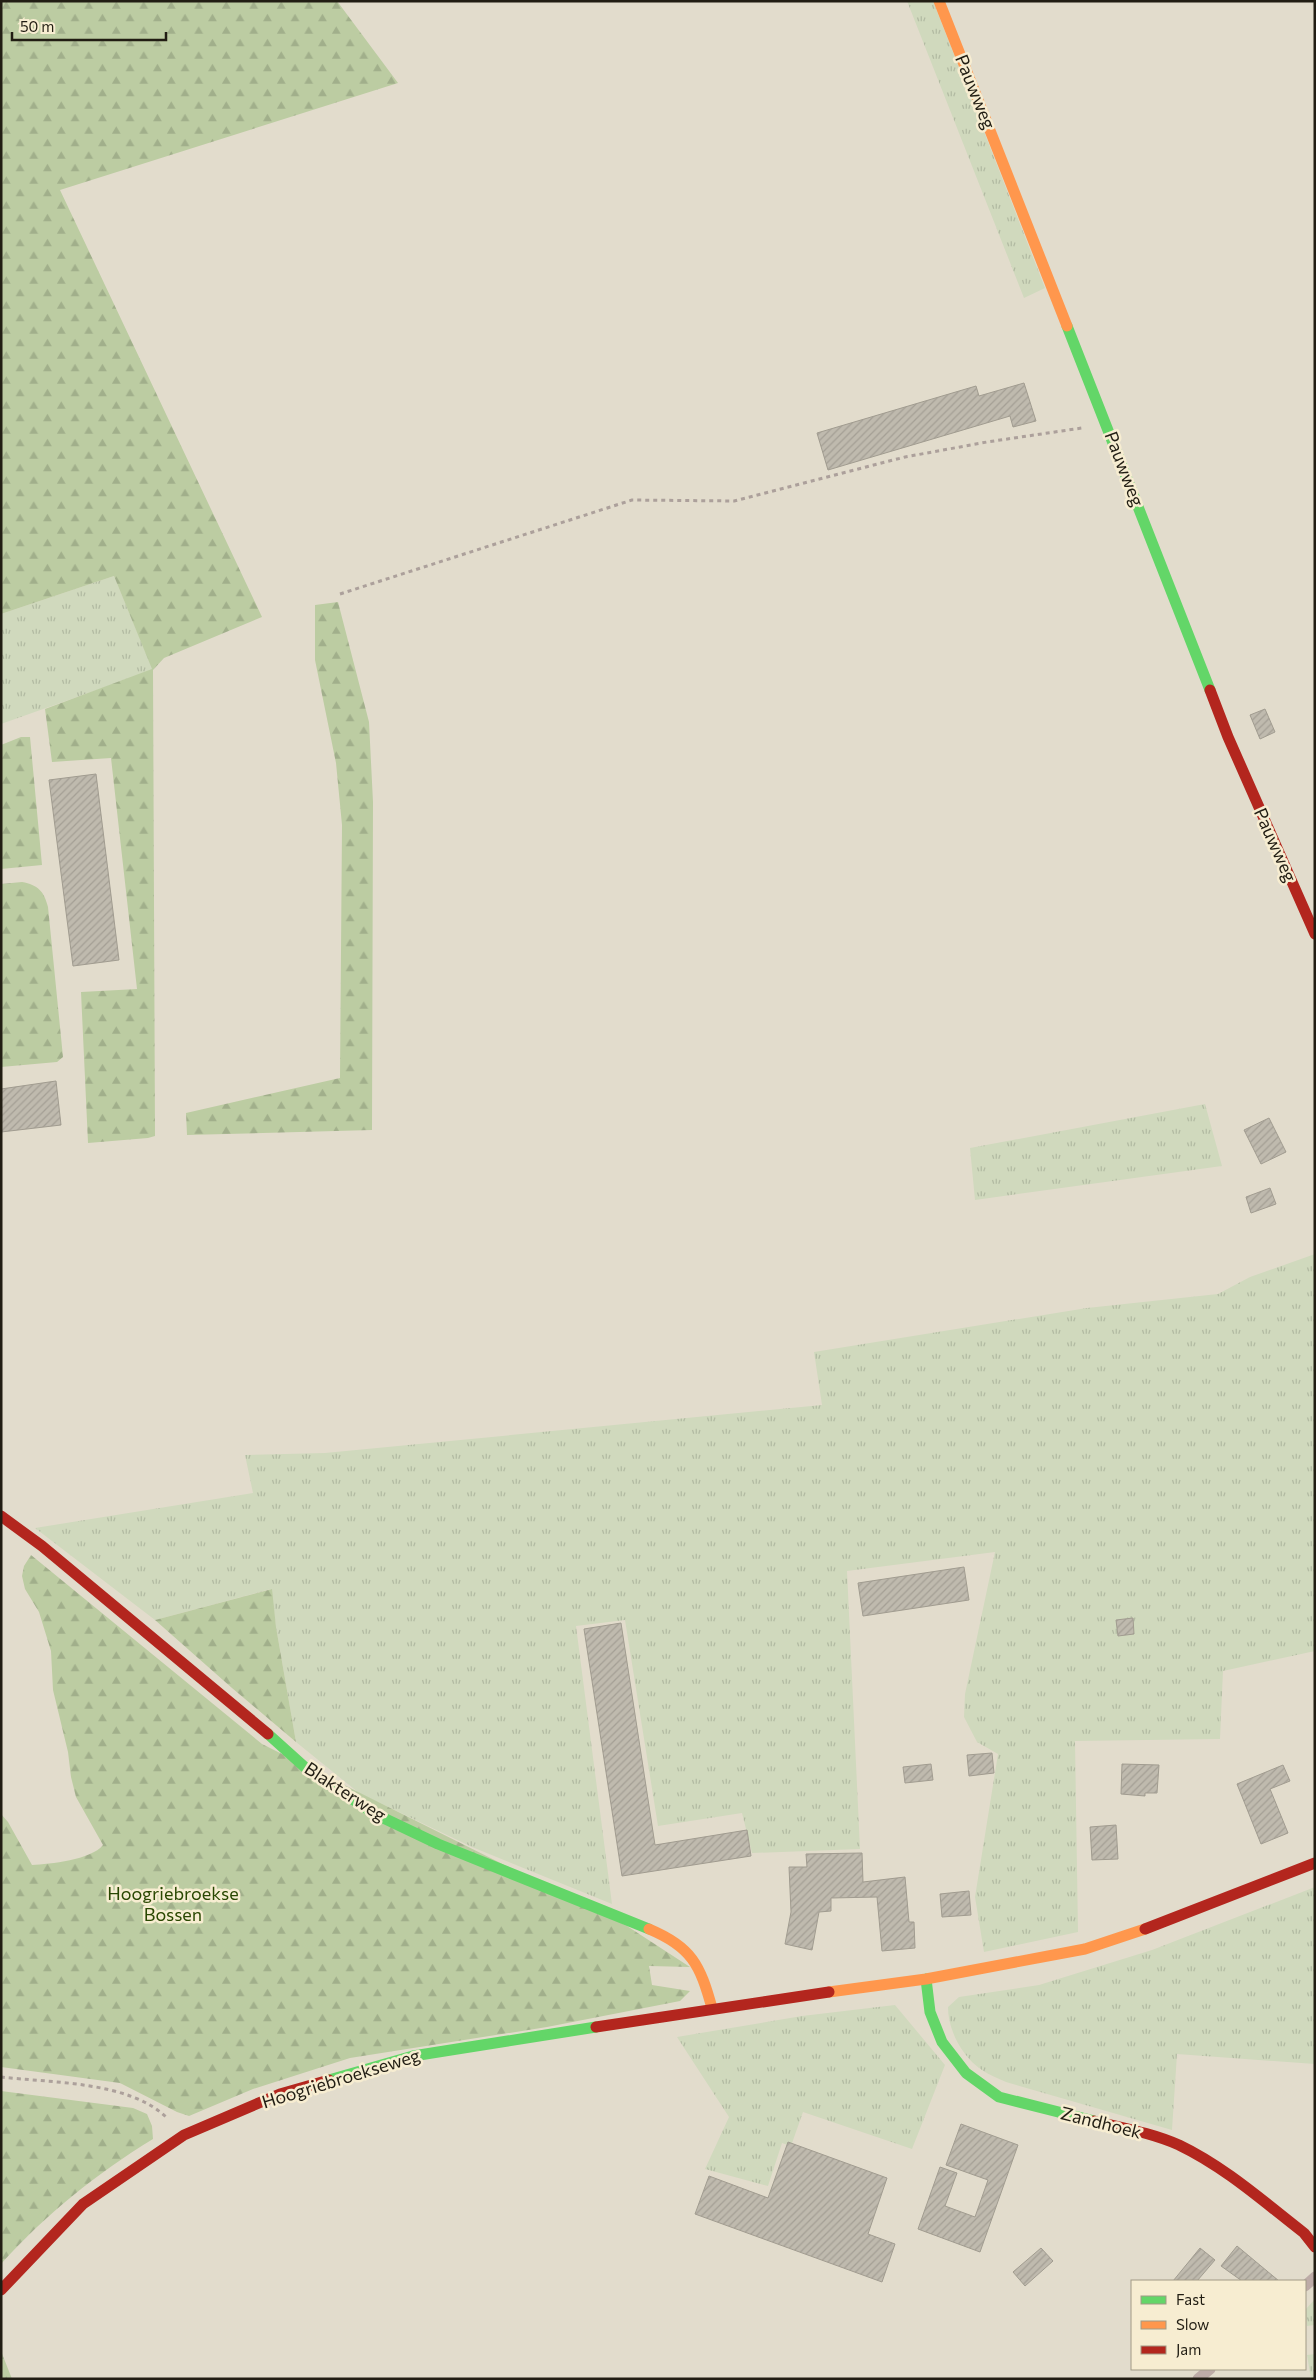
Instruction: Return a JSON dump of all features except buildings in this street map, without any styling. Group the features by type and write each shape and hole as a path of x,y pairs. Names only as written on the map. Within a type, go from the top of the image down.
{"street":[{"name":"Pauwweg","path":"939,1 1228,737 1315,934"},
{"name":"Blakterweg","path":"1,1516 72,1570 244,1713 308,1770 375,1814 420,1835 665,1936 688,1952 703,1977 712,2008"},
{"path":"712,2008 926,1979 1085,1948 1148,1928 1315,1862"},
{"name":"Zandhoek","path":"926,1979 930,2012 942,2042 966,2073 999,2097 1152,2135 1178,2145 1212,2163 1304,2233 1315,2246"},
{"name":"Hoogriebroekseweg","path":"1,2290 83,2204 184,2135 280,2094 413,2056 712,2008"}],"lane":[{"path":"1198,2379 1209,2370"}],"path":[{"path":"340,594 632,500 734,501 905,457 987,442 1106,425"},
{"path":"1,2077 89,2087 131,2095 155,2106 184,2135"}],"green space":[{"path":"1,1 337,1 398,83 60,190 262,617 164,658 153,670 155,1136 148,1138 88,1143 81,992 137,989 111,758 52,762 45,709 152,669 114,576 1,614"},
{"path":"907,1 933,1 1045,288 1024,298"},
{"path":"114,576 153,670 1,724 1,614"},
{"path":"338,602 369,722 373,802 372,1130 187,1135 186,1113 340,1078 342,825 336,763 315,660 315,605"},
{"path":"21,737 30,737 42,865 1,869 1,745"},
{"path":"22,882 40,890 48,907 63,1057 57,1062 1,1067 1,884"},
{"path":"1205,1104 1222,1166 975,1200 970,1148"},
{"path":"1315,1254 1315,1651 1223,1671 1220,1739 1075,1741 1078,1932 984,1952 975,1897 998,1754 977,1742 964,1717 965,1694 995,1552 847,1571 860,1849 752,1853 742,1813 658,1826 625,1620 576,1626 612,1904 472,1847 359,1793 296,1742 271,1589 155,1620 35,1528 253,1493 245,1455 325,1453 822,1405 814,1352 1087,1308 1218,1294 1250,1277"},
{"name":"Hoogriebroekse Bossen","path":"31,1555 262,1744 627,1926 690,1967 649,1966 652,1985 690,1991 680,2001 547,2027 350,2058 253,2089 189,2116 177,2112 120,2083 1,2067 1,1814 8,1822 32,1865 80,1858 103,1845 76,1797 71,1777 68,1752 53,1690 51,1651 39,1612 25,1589 22,1576 24,1566"},
{"path":"272,1589 276,1627 296,1742 155,1620"},
{"path":"1315,1887 1315,2064 1177,2054 1172,2130 1006,2082 975,2065 962,2050 953,2034 948,2007 959,1997 1039,1985 1152,1950"},
{"path":"895,2005 945,2065 912,2149 803,2112 791,2146 782,2143 768,2186 705,2169 729,2117 677,2037 802,2016"},
{"path":"1,2091 133,2108 147,2114 152,2126 153,2139 112,2166 72,2196 36,2228 1,2264"},
{"path":"1315,2299 1315,2325 1307,2326 1306,2309"},
{"path":"1,2351 12,2379 1,2379"},
{"path":"1315,2354 1315,2379 1311,2379 1307,2355"}],"traffic: fast":[{"path":"1067,326 1210,690"},
{"path":"268,1734 308,1770 375,1814 438,1844 649,1929"},
{"path":"926,1979 930,2012 942,2042 966,2073 999,2097 1094,2121"},
{"path":"329,2080 413,2056 596,2027"}],"traffic: slow":[{"path":"939,1 1067,326"},
{"path":"649,1929 675,1943 692,1959 703,1980 712,2008"},
{"path":"829,1992 926,1979 1085,1949 1145,1929"}],"traffic: jam":[{"path":"1210,690 1228,737 1315,934"},
{"path":"1,1516 42,1546 268,1734"},
{"path":"1145,1929 1315,1863"},
{"path":"596,2027 829,1992"},
{"path":"1,2290 83,2204 184,2135 280,2094 329,2080"},
{"path":"1094,2121 1158,2137 1196,2154 1228,2174 1259,2197 1304,2233 1315,2247"}]}
